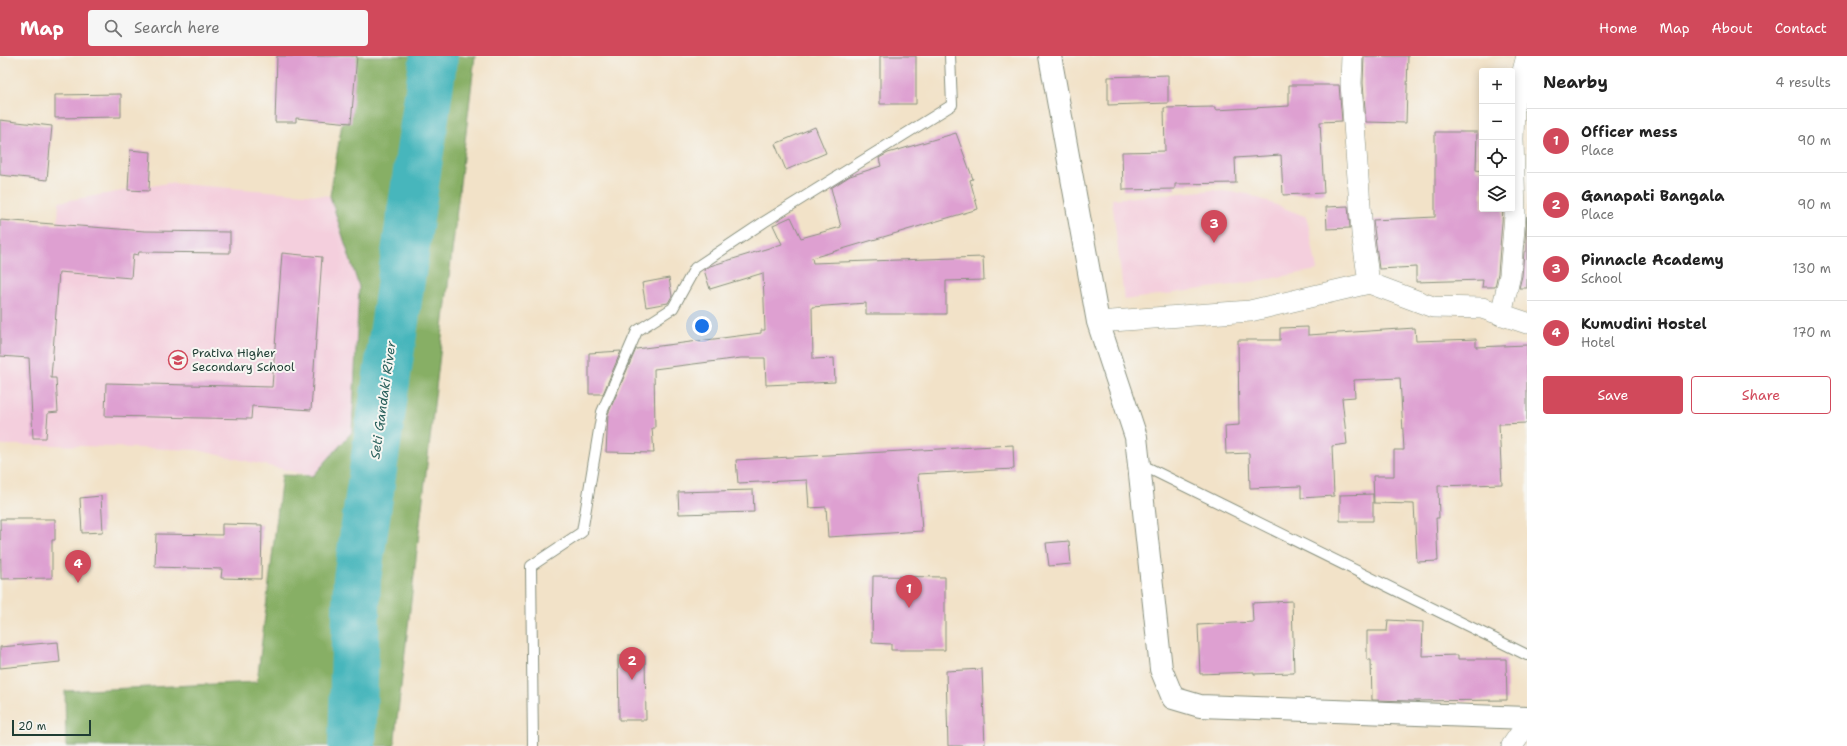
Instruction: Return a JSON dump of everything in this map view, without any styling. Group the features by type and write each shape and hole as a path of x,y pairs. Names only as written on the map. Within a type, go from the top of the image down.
{"street":[{"path":"1050,56 1098,322 1136,437 1161,669 1173,698 1200,706 1527,718"},
{"path":"1352,56 1351,82 1362,233 1369,283"},
{"path":"1501,315 1510,274 1515,216 1513,139 1514,105 1526,56"},
{"path":"1098,322 1250,311 1369,283 1433,307 1482,308 1527,323"},
{"path":"1512,746 1527,724"}],"lane":[{"path":"532,746 531,566 582,532 602,412 637,331 673,308 695,268 764,222 952,105 950,56"},
{"path":"1140,464 1527,655"}],"shaded area":[{"name":"Prativa Higher Secondary School","path":"168,183 330,196 359,287 352,432 313,476 197,450 52,445 0,445 0,278 55,279 59,202"},
{"path":"1214,190 1248,194 1307,217 1317,270 1252,282 1124,300 1112,199"}],"green space":[{"path":"353,56 475,56 394,746 66,746 65,691 257,682 282,475 313,476 352,432 359,287 330,196"}],"building":[{"path":"277,56 357,56 351,123 296,118 296,122 275,122"},
{"path":"880,56 916,56 916,104 880,104"},
{"path":"1364,56 1408,56 1406,123 1366,122 1363,83"},
{"path":"1168,75 1168,103 1108,105 1108,77"},
{"path":"1289,85 1339,85 1342,121 1320,122 1324,193 1283,195 1281,155 1235,158 1236,183 1175,184 1175,189 1123,190 1122,152 1165,151 1164,108 1215,107 1215,110 1289,106"},
{"path":"121,94 121,117 55,118 55,95"},
{"path":"0,120 52,126 47,180 0,175"},
{"path":"815,127 826,153 786,170 775,144"},
{"path":"1435,132 1477,132 1476,170 1479,170 1479,212 1503,212 1498,273 1495,287 1482,287 1483,280 1416,282 1416,267 1379,269 1373,220 1435,217"},
{"path":"956,133 973,179 970,180 978,209 812,258 813,263 983,257 984,280 946,281 946,314 866,314 866,303 812,307 813,359 834,358 835,382 766,385 765,358 741,358 654,369 655,428 652,428 654,453 606,452 608,414 636,349 761,333 761,330 765,330 763,273 710,289 704,270 710,266 782,244 773,225 791,217 801,238 841,227 831,188 850,176 881,166 879,158 888,153"},
{"path":"130,150 151,152 149,191 128,190"},
{"path":"1348,206 1350,228 1327,229 1326,207"},
{"path":"1527,216 1527,288 1519,288 1522,276"},
{"path":"0,220 145,231 230,232 230,253 139,252 138,255 133,254 131,278 59,272 51,378 56,378 58,412 48,413 46,438 33,438 29,358 0,356"},
{"path":"282,253 322,257 311,410 252,406 251,419 105,416 106,383 272,387"},
{"path":"669,278 672,296 668,303 646,307 642,283"},
{"path":"1308,327 1308,335 1415,328 1416,341 1476,339 1476,347 1527,345 1527,423 1499,424 1502,484 1438,486 1439,518 1436,518 1438,561 1417,562 1414,504 1374,503 1373,476 1394,476 1394,450 1404,450 1400,378 1354,380 1355,397 1342,398 1347,444 1332,446 1334,496 1301,498 1301,486 1250,488 1249,453 1226,454 1225,426 1239,425 1238,340 1280,340 1280,328"},
{"path":"621,351 603,394 589,394 589,353"},
{"path":"1013,445 1014,469 918,474 922,531 828,537 826,507 809,508 807,480 738,483 736,460"},
{"path":"753,490 754,512 679,514 678,492"},
{"path":"1373,494 1373,521 1340,521 1340,495"},
{"path":"101,496 103,532 82,533 80,498"},
{"path":"0,519 55,519 55,540 52,540 52,578 1,579"},
{"path":"222,524 262,525 261,579 221,578 222,569 155,567 156,534 222,535"},
{"path":"1069,541 1071,564 1049,566 1046,543"},
{"path":"873,576 945,577 945,650 891,650 891,644 872,643"},
{"path":"1292,601 1294,673 1254,674 1254,672 1200,674 1198,625 1253,622 1252,603"},
{"path":"1388,620 1423,622 1422,656 1458,655 1458,659 1506,659 1507,700 1372,700 1371,660 1367,660 1367,631 1387,631"},
{"path":"58,642 60,662 0,668 0,647"},
{"path":"618,656 645,656 646,720 619,720"},
{"path":"982,669 985,746 948,746 946,671"}],"waterway":[{"name":"Seti Gandaki River","path":"352,746 357,579 434,56"}],"place":[{"name":"Pinnacle Academy","path":"1214,243"},
{"name":"Prativa Higher Secondary School","path":"178,360"},
{"name":"Kumudini Hostel","path":"78,583"},
{"name":"Officer mess","path":"909,608"},
{"name":"Ganapati Bangala","path":"632,680"}]}
